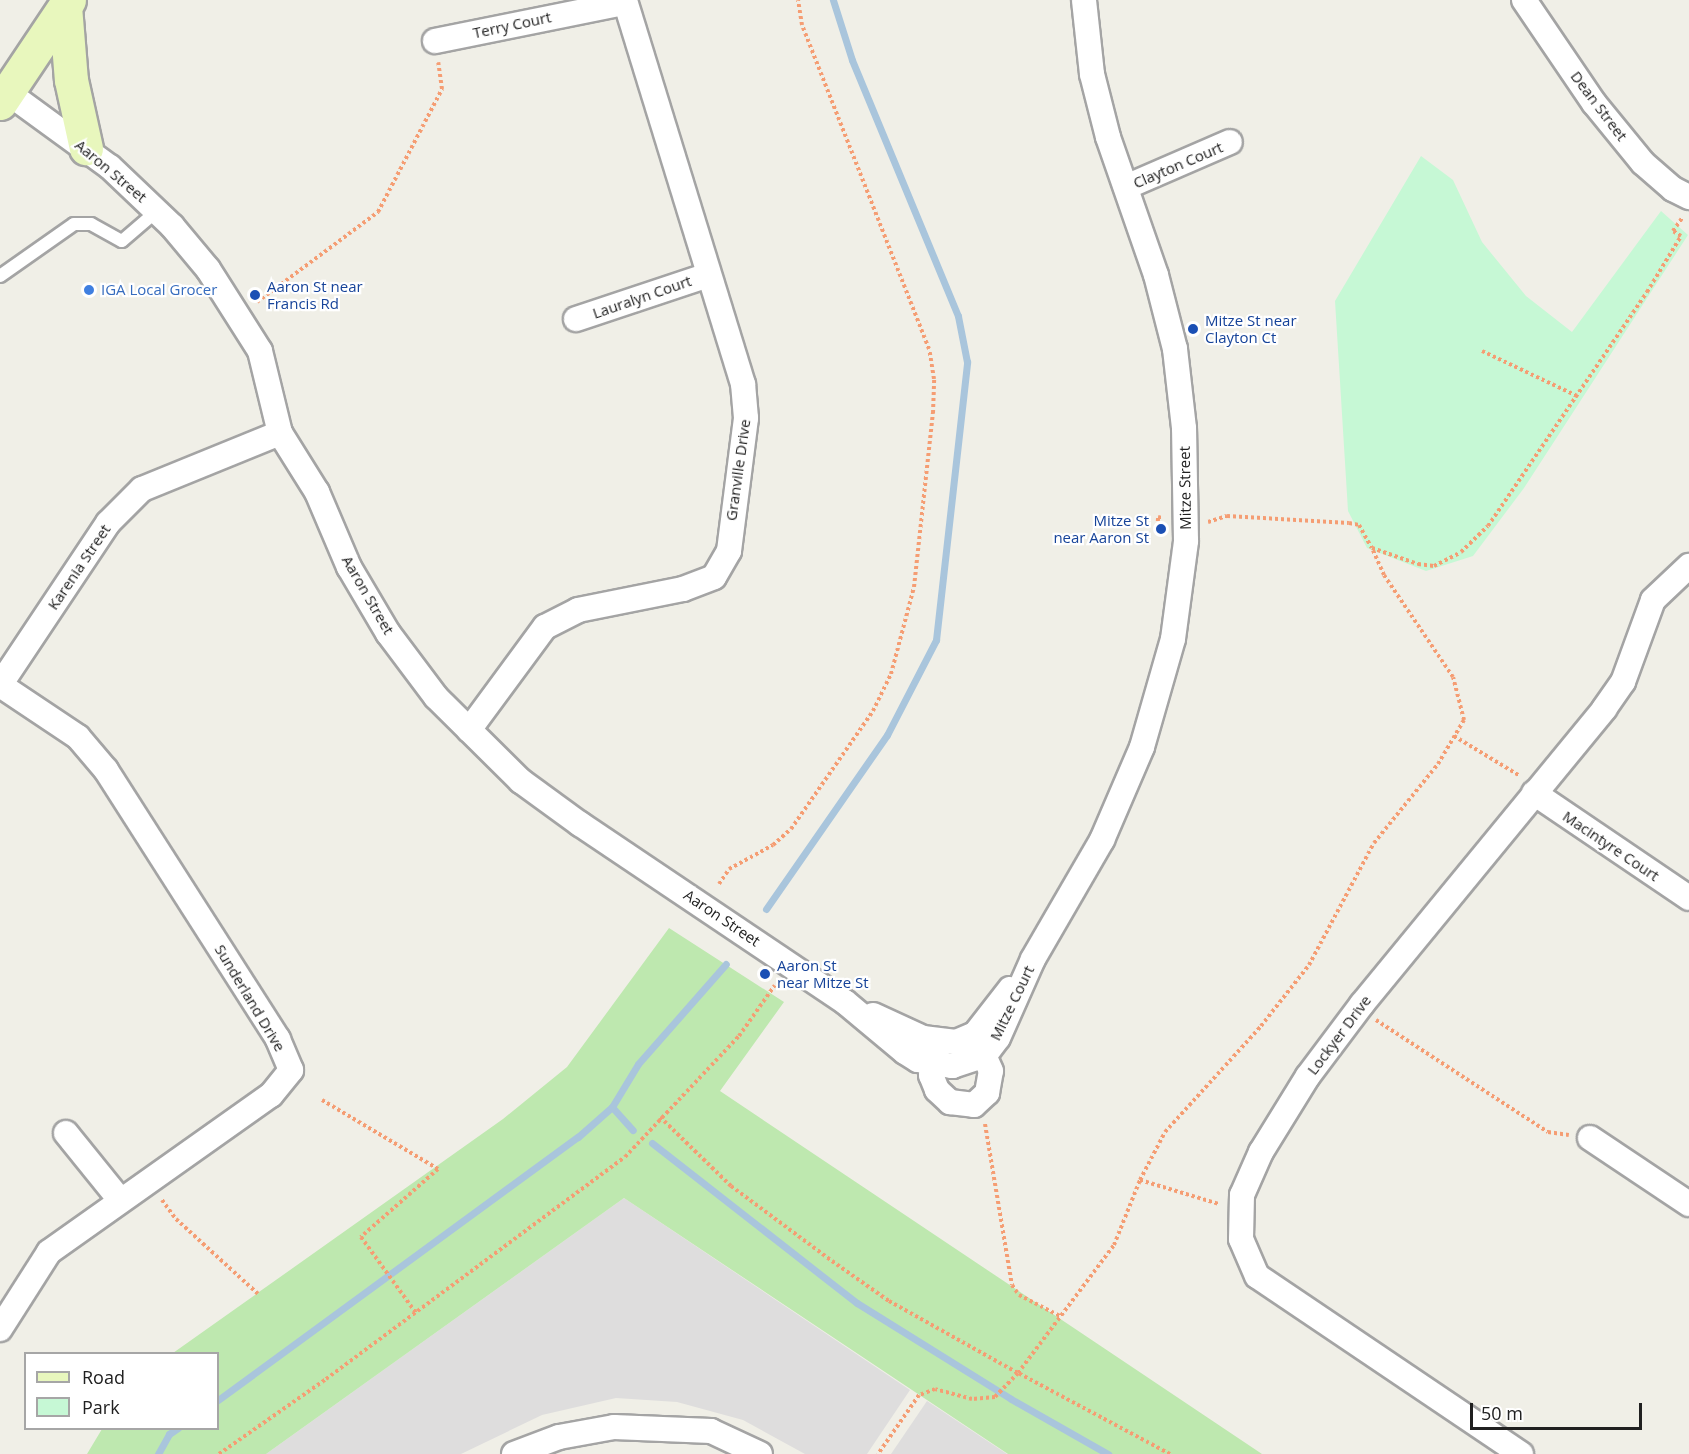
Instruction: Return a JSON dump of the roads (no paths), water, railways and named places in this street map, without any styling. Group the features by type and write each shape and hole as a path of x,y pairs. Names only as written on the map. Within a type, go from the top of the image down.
{"main road":[{"path":"4,97 67,3"},
{"path":"67,3 71,80 86,148"}],"street":[{"name":"Mitze Street","path":"1033,958 1102,840 1142,747 1173,639 1186,541 1184,428 1175,349 1156,275 1108,137 1092,74 1084,0"},
{"name":"Dean Street","path":"1524,0 1594,103 1643,163 1673,189 1689,197"},
{"name":"Terry Court","path":"435,41 624,2"},
{"name":"Granville Drive","path":"469,730 545,627 578,610 683,589 714,577 729,551 746,418 743,384 624,2"},
{"name":"Aaron Street","path":"4,97 86,148 157,211 208,269 260,351 280,433 317,492 349,567 388,633 436,697 521,781 580,824 845,1002 957,1050"},
{"name":"Clayton Court","path":"1126,187 1230,142"},
{"name":"Lauralyn Court","path":"576,319 708,275"},
{"name":"Karenia Street","path":"0,685 108,523 142,489 280,433"},
{"name":"Lockyer Drive","path":"1521,1454 1257,1276 1241,1239 1242,1195 1261,1152 1308,1076 1362,1004 1623,682 1653,600 1689,566"},
{"name":"Sunderland Drive","path":"0,685 78,737 106,770 278,1039 291,1070 271,1095 49,1252 0,1329"},
{"name":"Macintyre Court","path":"1534,793 1689,898"},
{"name":"Mitze Court","path":"957,1050 998,1038 1033,958"},
{"path":"957,1050 990,1082 987,1093 974,1105 958,1105 943,1097 933,1083 957,1050"},
{"path":"66,1133 120,1200"},
{"path":"1590,1138 1689,1204"},
{"path":"514,1454 559,1437 635,1427 711,1431 760,1454"}],"lane":[{"path":"0,276 74,224 92,224 122,241 157,211"}],"waterway":[{"path":"766,909 887,735 936,640 967,362 958,316 852,60 833,0"},
{"path":"219,1399 578,1137 612,1107 638,1064 726,964"},
{"path":"612,1107 633,1130"},
{"path":"652,1143 857,1303 1011,1399 1108,1454"},
{"path":"158,1454 169,1434 175,1430"}],"place":[{"name":"IGA Local Grocer","path":"89,290"},
{"name":"Aaron St near Francis Rd","path":"255,295"},
{"name":"Mitze St near Clayton Ct","path":"1193,329"},
{"name":"Mitze St near Aaron St","path":"1161,529"},
{"name":"Aaron St near Mitze St","path":"765,974"}]}
